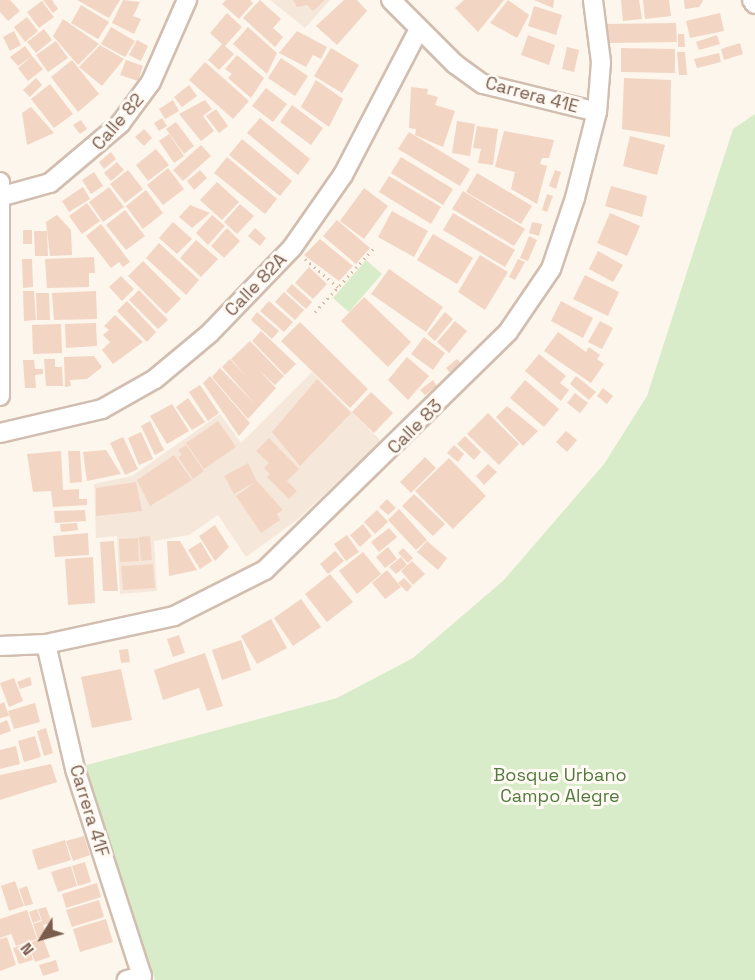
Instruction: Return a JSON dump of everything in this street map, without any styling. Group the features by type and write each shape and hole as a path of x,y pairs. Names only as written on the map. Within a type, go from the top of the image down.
{"street":[{"name":"Calle 82","path":"1,189 50,183 120,124 151,82 187,0"},
{"name":"Carrera 41E","path":"391,0 418,31 483,84 597,112"},
{"name":"Calle 83","path":"0,646 46,644 174,615 265,570 420,423 508,332 551,269 576,198 597,112 601,62 593,0"},
{"path":"752,0 755,4"},
{"name":"Calle 82A","path":"0,433 102,409 155,379 210,333 292,248 343,175 418,31"},
{"path":"0,396 1,189"},
{"name":"Carrera 41F","path":"46,644 75,769 134,978"}],"path":[{"path":"292,248 338,286"},
{"path":"315,312 374,248"}],"shaded area":[{"path":"270,0 330,0 305,28"},
{"path":"312,372 381,441 297,520 246,557 218,515 189,535 154,541 157,591 120,594 117,536 96,538 94,484 132,476 220,414 241,443"}],"green space":[{"name":"Bosque Urbano Campo Alegre","path":"755,114 755,980 155,980 83,766 337,698 413,658 504,580 604,464 647,396 733,129"},
{"path":"366,260 382,274 349,312 333,298"}],"building":[{"path":"0,0 10,0 20,11 8,21 0,12"},
{"path":"43,0 52,0 58,9 53,13"},
{"path":"77,0 120,0 109,18"},
{"path":"123,0 140,2 133,16 141,19 134,34 112,23"},
{"path":"226,0 250,0 253,3 239,19 222,4"},
{"path":"260,0 281,19 273,28 283,37 275,47 243,18"},
{"path":"293,0 325,0 313,11 307,5 297,7"},
{"path":"344,0 357,0 367,11 337,45 316,26"},
{"path":"464,0 504,0 478,32 455,8"},
{"path":"508,0 529,15 517,38 490,23"},
{"path":"534,0 554,0 553,8"},
{"path":"621,0 639,0 642,19 623,21"},
{"path":"643,0 669,0 671,16 645,19"},
{"path":"684,0 703,1 699,7 685,9"},
{"path":"42,1 54,17 39,28 27,12"},
{"path":"81,5 109,22 98,39 71,23"},
{"path":"534,6 562,15 556,35 528,26"},
{"path":"227,13 242,27 225,46 234,54 219,70 208,60 222,44 210,33"},
{"path":"720,13 724,31 690,38 686,21"},
{"path":"27,17 38,31 25,42 14,27"},
{"path":"63,19 99,44 78,65 53,36"},
{"path":"676,23 677,42 608,43 607,24"},
{"path":"111,27 135,41 125,57 101,44"},
{"path":"248,27 277,53 267,74 233,44"},
{"path":"44,29 52,40 36,53 27,42"},
{"path":"14,31 21,45 10,51 3,37"},
{"path":"297,31 327,47 321,59 313,55 306,67 279,53"},
{"path":"678,34 684,34 685,47 678,47"},
{"path":"528,35 555,45 549,65 521,55"},
{"path":"717,35 720,44 699,50 696,42"},
{"path":"137,40 148,46 141,61 129,55"},
{"path":"56,41 68,58 48,72 36,55"},
{"path":"740,43 743,54 724,60 721,49"},
{"path":"100,45 124,59 102,86 79,67"},
{"path":"25,46 32,56 18,66 10,57"},
{"path":"567,47 579,50 574,72 562,69"},
{"path":"331,48 359,65 342,93 314,76"},
{"path":"621,48 675,49 675,73 621,72"},
{"path":"677,52 685,52 687,75 679,75"},
{"path":"719,53 721,62 697,68 694,59"},
{"path":"237,55 264,78 251,98 228,78 232,74 225,69"},
{"path":"32,56 43,69 28,81 18,68"},
{"path":"281,58 308,76 295,96 268,78"},
{"path":"72,60 99,94 78,112 51,77"},
{"path":"126,60 143,66 138,81 120,75"},
{"path":"205,62 249,101 233,119 189,80"},
{"path":"36,78 42,85 30,97 23,90"},
{"path":"624,78 671,80 670,137 622,129"},
{"path":"316,80 343,99 329,127 301,107"},
{"path":"50,84 73,114 54,128 31,99"},
{"path":"189,85 197,96 182,107 174,97"},
{"path":"411,87 428,89 427,94 438,97 435,105 455,111 443,147 415,135 416,129 409,128"},
{"path":"266,88 287,104 273,122 252,106"},
{"path":"173,100 179,111 165,119 159,109"},
{"path":"205,100 212,109 203,116 214,131 201,141 179,114"},
{"path":"292,105 323,128 311,145 280,122"},
{"path":"31,107 54,133 27,145 22,113"},
{"path":"216,109 228,126 219,133 206,116"},
{"path":"162,118 167,126 159,131 154,123"},
{"path":"260,118 310,159 298,175 247,133"},
{"path":"81,120 87,129 80,134 73,125"},
{"path":"457,121 475,124 470,156 452,153"},
{"path":"176,122 194,146 184,154 166,129"},
{"path":"477,126 498,129 493,165 478,163 481,149 473,148"},
{"path":"144,129 152,138 144,146 135,137"},
{"path":"504,131 554,140 549,158 542,158 540,164 547,166 537,204 511,189 515,172 495,167"},
{"path":"409,132 470,169 460,186 398,149"},
{"path":"169,134 184,156 174,163 159,141"},
{"path":"630,136 665,145 657,175 623,166"},
{"path":"242,139 292,181 280,196 229,155"},
{"path":"201,145 211,156 183,181 173,170"},
{"path":"156,149 169,165 148,181 136,165"},
{"path":"111,152 116,159 104,169 99,162"},
{"path":"227,157 277,199 265,214 214,173"},
{"path":"401,157 453,189 443,205 391,173"},
{"path":"117,162 124,170 111,181 104,173"},
{"path":"168,168 184,189 163,205 147,185"},
{"path":"128,170 143,189 125,203 110,184"},
{"path":"200,170 207,178 194,190 187,181"},
{"path":"555,170 561,172 556,189 549,186"},
{"path":"94,172 103,186 91,194 82,180"},
{"path":"477,173 532,206 521,224 466,192"},
{"path":"389,176 441,207 431,224 379,192"},
{"path":"217,182 239,202 222,220 200,200"},
{"path":"611,186 647,196 642,217 605,206"},
{"path":"83,187 90,199 69,212 62,201"},
{"path":"109,187 124,207 103,222 89,202"},
{"path":"364,188 388,206 364,239 340,221"},
{"path":"146,190 163,213 143,229 126,206"},
{"path":"463,191 525,229 514,246 452,209"},
{"path":"547,194 553,196 547,212 542,210"},
{"path":"87,203 100,221 82,234 69,216"},
{"path":"240,204 254,216 237,234 224,222"},
{"path":"190,205 210,213 192,228 179,217"},
{"path":"125,210 145,236 126,250 106,225"},
{"path":"392,211 428,231 414,257 378,237"},
{"path":"453,213 515,250 505,267 443,230"},
{"path":"610,213 640,226 627,256 597,243"},
{"path":"57,215 71,230 72,255 50,256 46,222"},
{"path":"212,215 225,226 208,245 196,233"},
{"path":"337,220 370,248 356,264 323,236"},
{"path":"173,222 192,239 177,254 159,238"},
{"path":"532,222 542,224 539,236 529,233"},
{"path":"101,224 130,262 123,267 119,262 111,268 86,236"},
{"path":"227,228 240,241 224,258 211,246"},
{"path":"255,228 266,238 260,246 248,236"},
{"path":"23,230 32,230 32,244 23,244"},
{"path":"34,231 47,231 48,256 35,256"},
{"path":"433,234 473,258 457,284 417,260"},
{"path":"529,236 537,240 528,261 520,258"},
{"path":"320,239 353,266 339,281 304,255"},
{"path":"196,240 218,259 201,277 180,258"},
{"path":"159,243 199,280 186,295 146,258"},
{"path":"598,251 623,265 613,282 589,269"},
{"path":"480,255 508,272 485,310 458,292"},
{"path":"94,257 95,273 89,273 89,287 47,288 45,259"},
{"path":"22,259 32,259 33,287 23,288"},
{"path":"518,259 525,262 515,280 509,277"},
{"path":"143,261 181,299 166,314 128,276"},
{"path":"309,267 327,284 313,299 295,283"},
{"path":"389,269 443,307 426,332 371,294"},
{"path":"585,275 619,292 608,316 573,299"},
{"path":"121,276 134,289 122,301 109,287"},
{"path":"292,284 312,302 306,309 286,291"},
{"path":"139,290 168,320 158,329 129,300"},
{"path":"23,291 34,291 36,320 24,321"},
{"path":"96,291 97,319 54,320 52,293"},
{"path":"284,292 304,310 295,320 275,302"},
{"path":"36,293 49,293 50,320 37,320"},
{"path":"364,297 411,342 388,367 341,321"},
{"path":"127,301 156,332 147,342 117,311"},
{"path":"269,301 293,322 284,332 260,311"},
{"path":"561,301 593,318 583,338 551,321"},
{"path":"257,312 279,331 272,339 251,320"},
{"path":"445,312 453,319 435,341 427,334"},
{"path":"115,315 143,342 113,364 102,350 110,342 103,335 109,330 104,326"},
{"path":"455,321 467,331 449,353 437,342"},
{"path":"600,321 613,328 602,349 588,342"},
{"path":"300,322 368,389 350,408 281,341"},
{"path":"96,323 97,346 66,348 65,324"},
{"path":"61,324 62,353 33,354 32,325"},
{"path":"261,331 296,364 285,375 252,341"},
{"path":"558,332 586,352 589,347 600,355 597,359 604,364 591,383 544,351"},
{"path":"424,337 445,353 433,370 411,354"},
{"path":"250,341 284,376 275,385 259,370 276,388 248,419 212,377 220,368 255,404 222,367 230,359 248,378 231,359"},
{"path":"539,354 566,376 560,383 569,390 561,401 525,371"},
{"path":"94,356 102,367 87,379 70,380 71,386 65,387 64,357"},
{"path":"407,357 429,376 408,400 388,380"},
{"path":"44,359 55,359 55,367 62,367 63,386 46,386"},
{"path":"457,359 462,365 451,374 446,368"},
{"path":"23,360 34,360 35,369 43,369 43,374 35,375 36,388 25,388"},
{"path":"210,376 250,423 239,436 203,383"},
{"path":"576,376 596,392 589,400 570,384"},
{"path":"317,379 351,413 300,466 272,432"},
{"path":"433,380 437,386 425,395 420,390"},
{"path":"525,380 559,409 544,427 510,398"},
{"path":"200,385 219,413 208,421 189,392"},
{"path":"603,388 613,396 607,404 597,396"},
{"path":"371,392 393,413 374,433 352,412"},
{"path":"575,393 588,403 580,413 567,403"},
{"path":"188,398 205,422 192,430 176,407"},
{"path":"172,404 189,431 167,444 150,416"},
{"path":"507,406 538,431 523,446 496,417"},
{"path":"488,413 519,444 499,465 467,434"},
{"path":"150,421 164,450 155,455 141,426"},
{"path":"218,421 236,447 204,469 186,443"},
{"path":"566,431 577,440 567,452 556,442"},
{"path":"141,432 153,459 139,465 128,438"},
{"path":"465,436 481,452 474,460 457,444"},
{"path":"123,437 138,469 125,475 110,443"},
{"path":"269,438 299,469 287,481 297,491 289,499 267,477 270,474 264,468 269,463 256,451"},
{"path":"186,445 204,471 193,479 178,457 182,455 178,450"},
{"path":"454,445 464,454 458,462 447,453"},
{"path":"106,450 121,474 87,481 83,452"},
{"path":"61,451 63,490 79,489 79,499 87,499 87,505 53,507 51,491 33,492 27,454"},
{"path":"68,451 80,451 82,482 70,483"},
{"path":"174,455 192,480 150,506 137,480"},
{"path":"425,457 436,468 411,493 400,482"},
{"path":"449,458 486,496 453,529 415,491"},
{"path":"248,463 257,481 234,494 224,476"},
{"path":"488,464 497,472 484,485 476,476"},
{"path":"257,481 283,510 277,514 280,520 261,533 236,496"},
{"path":"136,482 142,511 96,516 96,488"},
{"path":"414,494 445,524 433,536 402,506"},
{"path":"387,499 396,508 388,515 379,507"},
{"path":"399,509 427,540 416,550 388,520"},
{"path":"85,510 86,521 55,523 54,511"},
{"path":"377,510 388,522 375,534 364,522"},
{"path":"77,523 78,530 61,532 60,524"},
{"path":"363,524 372,536 360,547 350,535"},
{"path":"215,525 229,547 215,561 199,536"},
{"path":"389,528 397,537 379,552 371,542"},
{"path":"88,533 89,555 55,557 53,536"},
{"path":"347,535 359,552 346,561 334,544"},
{"path":"150,536 152,560 141,561 139,537"},
{"path":"138,538 139,561 120,562 119,539"},
{"path":"114,541 118,591 103,591 100,542"},
{"path":"167,541 180,541 197,570 169,576"},
{"path":"427,541 447,558 438,570 417,552"},
{"path":"201,542 212,561 200,569 188,550"},
{"path":"388,547 397,559 385,568 376,557"},
{"path":"403,548 413,558 408,563 398,553"},
{"path":"335,551 344,561 328,574 320,564"},
{"path":"363,552 381,574 357,594 339,571"},
{"path":"93,557 95,603 68,605 65,559"},
{"path":"401,557 407,565 396,574 389,567"},
{"path":"412,561 425,574 413,585 401,571"},
{"path":"153,564 155,588 123,590 121,566"},
{"path":"387,570 401,587 385,599 372,583"},
{"path":"330,574 353,602 327,622 305,594"},
{"path":"404,578 412,586 407,592 398,583"},
{"path":"301,599 321,627 293,646 274,618"},
{"path":"271,619 287,648 257,664 241,636"},
{"path":"179,635 185,653 173,657 167,639"},
{"path":"241,640 251,670 222,680 212,650"},
{"path":"128,649 130,662 121,663 119,650"},
{"path":"205,653 223,706 207,711 199,688 163,700 154,670"},
{"path":"121,669 132,720 92,728 81,677"},
{"path":"30,677 32,685 20,689 17,682"},
{"path":"14,678 23,701 9,707 0,683"},
{"path":"4,702 9,716 0,718 0,704"},
{"path":"35,703 40,722 14,729 8,711"},
{"path":"7,720 11,731 0,735 0,723"},
{"path":"46,728 53,753 44,756 37,731"},
{"path":"35,736 41,757 24,762 18,741"},
{"path":"16,746 20,764 0,769 0,750"},
{"path":"51,764 57,782 0,800 0,775"},
{"path":"84,836 90,855 73,861 66,841"},
{"path":"65,840 71,860 38,870 32,850"},
{"path":"85,862 91,882 78,886 72,866"},
{"path":"71,866 77,886 58,892 51,872"},
{"path":"15,881 24,906 9,911 1,886"},
{"path":"97,883 101,897 66,908 62,894"},
{"path":"27,886 33,904 25,906 19,889"},
{"path":"99,900 104,917 72,927 66,910"},
{"path":"46,907 52,923 43,925 47,936 38,939 33,924 42,921 38,909"},
{"path":"37,909 41,920 33,923 29,912"},
{"path":"27,910 37,939 16,946 9,928 11,934 0,938 0,919"},
{"path":"106,919 113,942 80,952 73,929"},
{"path":"7,937 16,965 0,971 0,939"},
{"path":"43,938 50,957 35,962 29,946 33,960 19,964 13,948"},
{"path":"56,960 59,971 43,976 39,965"}]}
